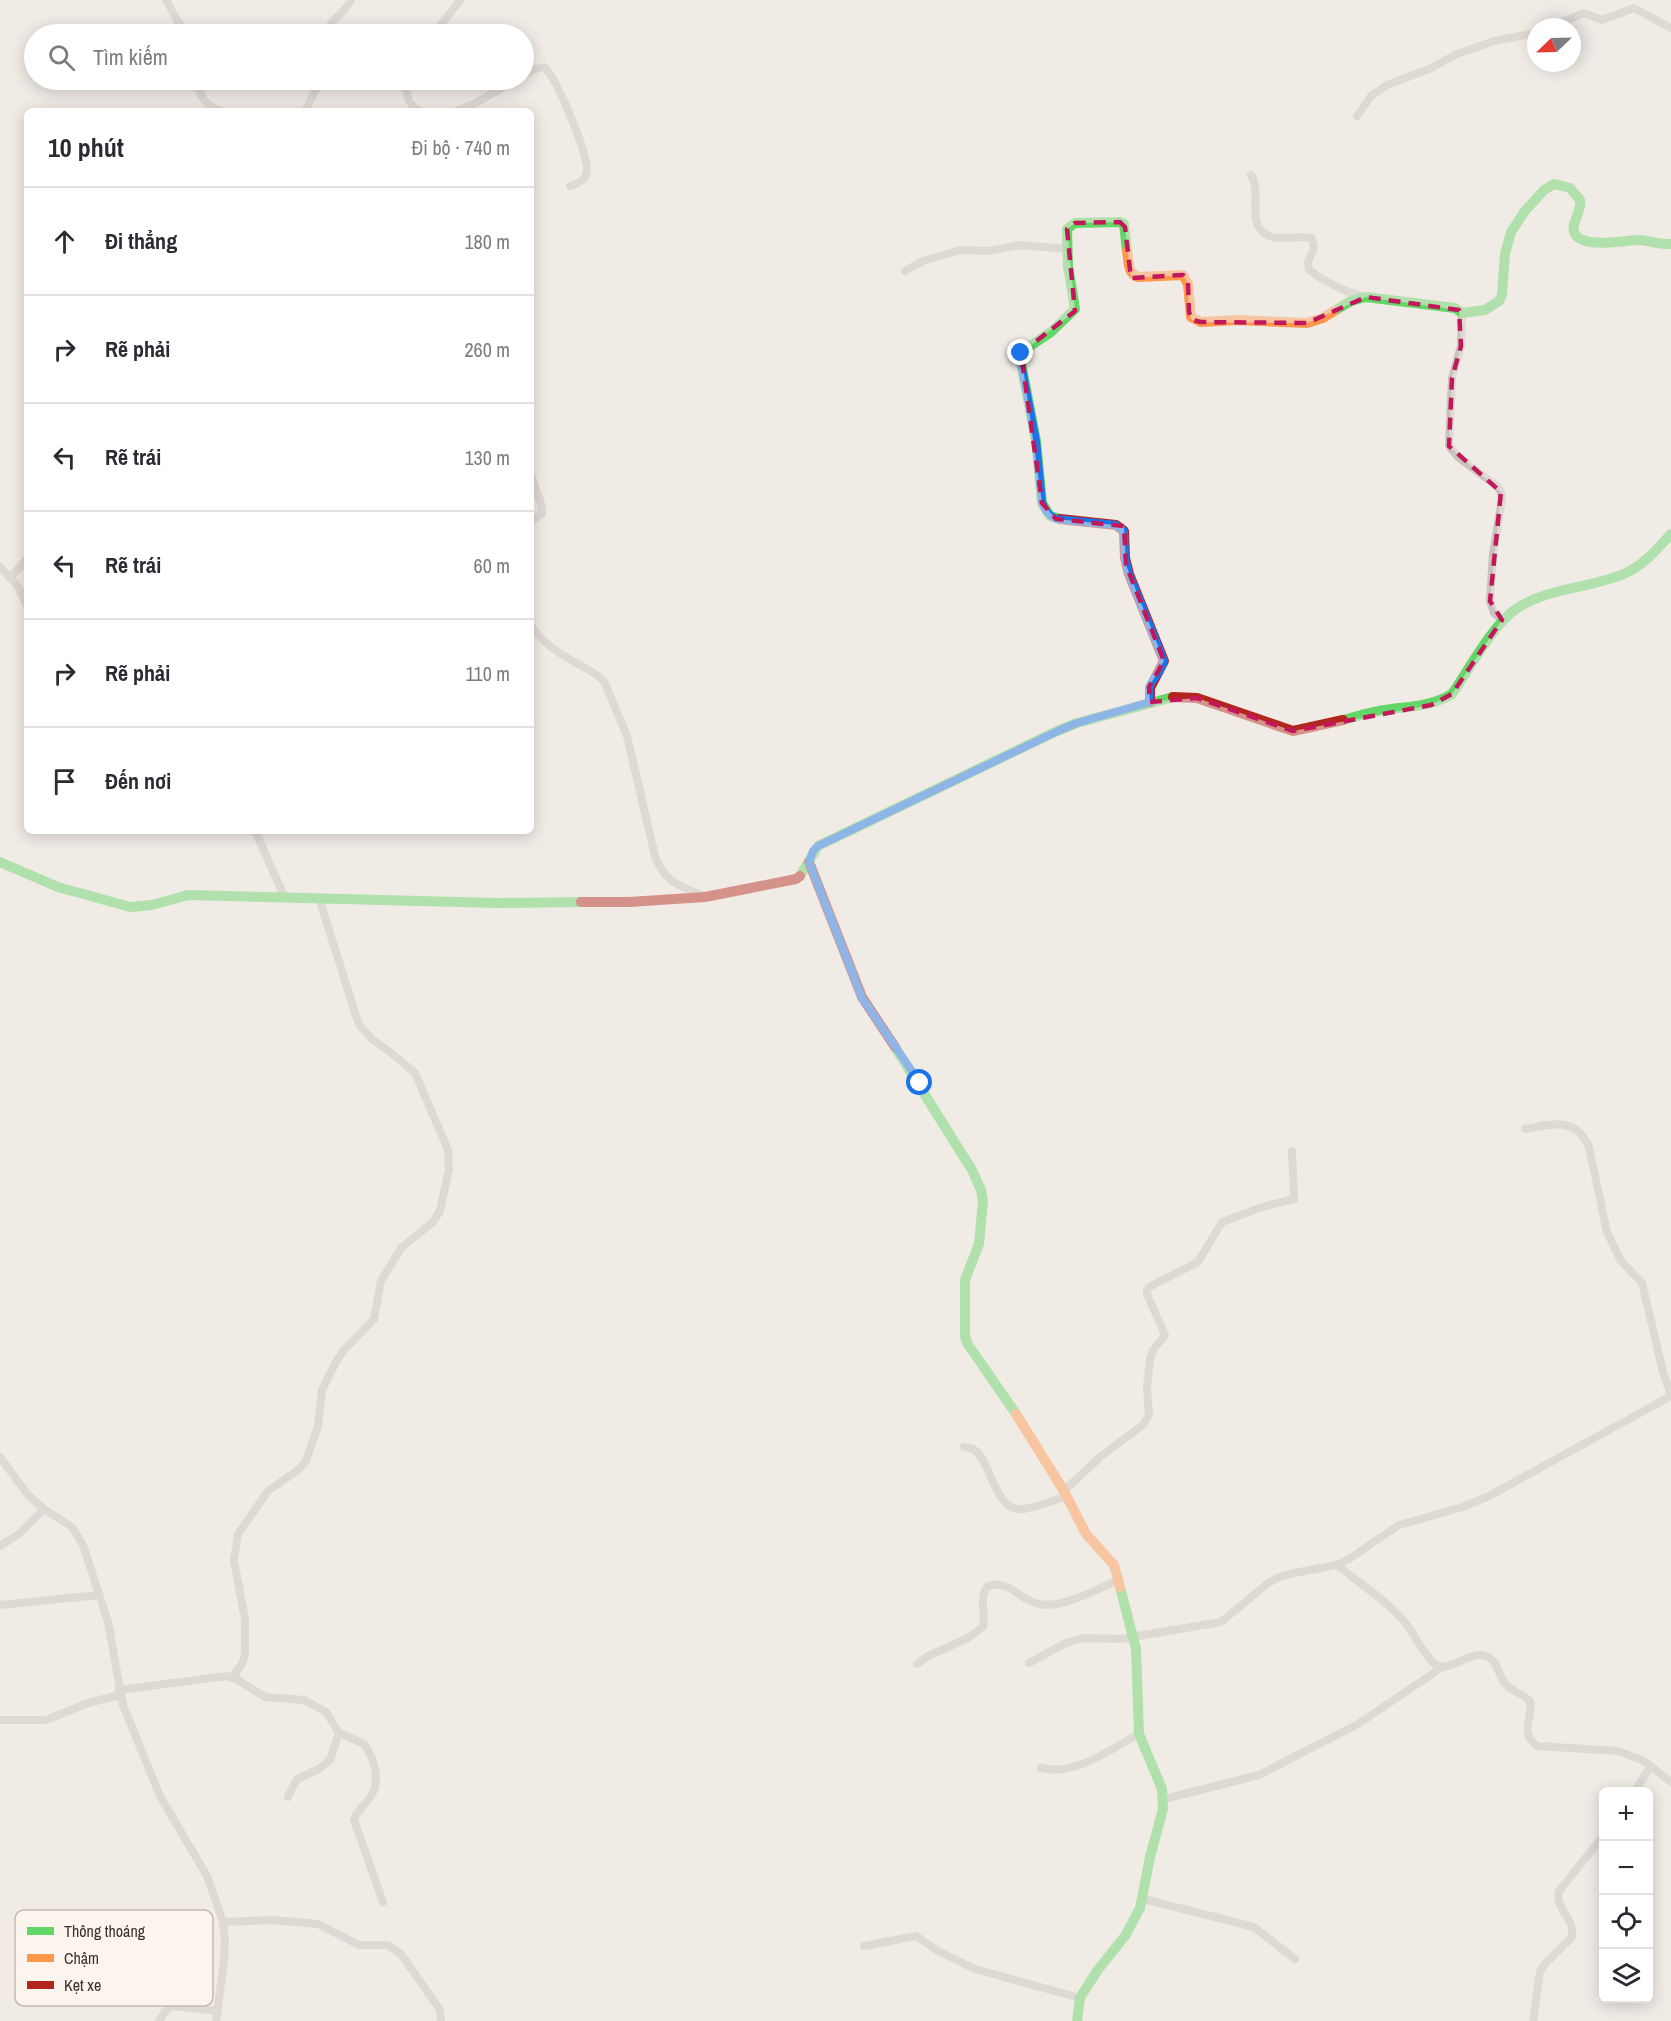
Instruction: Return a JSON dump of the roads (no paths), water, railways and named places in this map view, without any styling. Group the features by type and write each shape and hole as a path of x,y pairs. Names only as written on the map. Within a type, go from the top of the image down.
{"street":[{"path":"166,0 179,24"},
{"path":"331,24 351,0"},
{"path":"441,24 459,0"},
{"path":"1572,18 1584,13 1602,20 1634,8 1671,28"},
{"path":"1357,116 1371,96 1387,85 1428,69 1457,54 1494,41 1527,35"},
{"path":"534,70 544,67 556,81 581,145 586,172 584,179 570,186"},
{"path":"199,90 207,104 215,108"},
{"path":"307,108 316,90"},
{"path":"406,90 408,100 413,108"},
{"path":"464,108 498,90"},
{"path":"1251,175 1256,182 1254,210 1260,229 1271,237 1312,238 1314,248 1308,262 1309,270 1326,282 1366,297 1455,308 1462,313 1487,310 1499,302 1502,295 1508,236 1527,207 1550,185 1559,184 1572,189 1580,198 1581,208 1574,228 1579,238 1604,244 1639,240 1658,245 1671,244"},
{"path":"1150,702 1149,687 1163,667 1164,661 1129,574 1125,558 1124,531 1116,525 1056,519 1050,516 1042,502 1036,441 1020,358 1024,350 1051,332 1075,309 1067,229 1070,225 1092,223 1120,222 1124,224 1130,271 1138,277 1183,275 1188,283 1189,312 1195,321 1306,323 1323,318 1351,301 1366,297"},
{"path":"905,271 922,261 960,250 988,251 1019,245 1068,249"},
{"path":"1462,313 1461,346 1452,378 1448,439 1453,453 1497,486 1501,492 1490,601 1494,613 1502,620"},
{"path":"534,484 542,507 542,514 534,519"},
{"path":"0,862 58,887 130,907 152,905 188,895 510,903 629,902 705,897 796,879 802,876 813,851 818,846 1058,731 1077,723 1168,697 1197,698 1293,731 1380,711 1431,705 1442,701 1452,694 1502,620 1513,609 1534,599 1611,579 1625,573 1649,558 1671,534"},
{"path":"11,577 24,563"},
{"path":"0,567 11,577 24,601"},
{"path":"534,630 561,654 598,675 604,681 627,736 660,869 674,884 705,897"},
{"path":"256,834 285,898"},
{"path":"809,862 862,998 924,1091 977,1180 982,1201 979,1244 965,1280 967,1343 1013,1410 1065,1493 1086,1534 1109,1558 1119,1581 1134,1637 1139,1734 1162,1789 1163,1809 1148,1866 1143,1899 1130,1929 1097,1971 1080,1998 1077,2021"},
{"path":"233,1677 243,1662 245,1652 245,1620 234,1560 238,1534 268,1491 298,1470 306,1461 318,1426 322,1390 337,1360 374,1319 381,1281 401,1248 433,1222 440,1210 449,1169 448,1150 415,1073 373,1040 360,1026 319,898"},
{"path":"1029,1662 1064,1644 1082,1638 1134,1637 1221,1622 1277,1578 1337,1565 1400,1525 1489,1496 1671,1396 1642,1283 1621,1261 1607,1232 1589,1147 1585,1138 1578,1131 1560,1124 1525,1129"},
{"path":"964,1446 974,1449 981,1457 1004,1502 1016,1509 1025,1509 1065,1493 1101,1456 1144,1424 1148,1419 1147,1388 1150,1359 1153,1350 1165,1335 1147,1290 1198,1262 1222,1222 1264,1206 1294,1199 1292,1151"},
{"path":"0,1457 28,1495 44,1509 72,1527 79,1536 108,1623 119,1692 155,1786 207,1876 223,1922 224,1961 216,2021"},
{"path":"0,1546 19,1534 44,1509"},
{"path":"1337,1565 1392,1609 1434,1664 1444,1666"},
{"path":"917,1664 928,1656 968,1638 983,1627 985,1617 983,1593 988,1586 1003,1584 1028,1600 1052,1605 1119,1581"},
{"path":"0,1605 99,1595"},
{"path":"1164,1799 1258,1775 1358,1724 1444,1666 1476,1655 1490,1658 1506,1684 1530,1701 1528,1736 1537,1746 1618,1751 1651,1766 1671,1782"},
{"path":"0,1720 46,1720 119,1692 233,1677 265,1697 298,1699 311,1704 326,1712 339,1733 364,1744 375,1770 376,1785 373,1794 354,1820 383,1902"},
{"path":"288,1797 297,1779 319,1769 330,1760 339,1733"},
{"path":"1041,1768 1054,1771 1069,1769 1139,1734"},
{"path":"1637,1787 1651,1766"},
{"path":"1533,2021 1540,1972 1573,1933 1559,1903 1559,1891 1599,1841"},
{"path":"1143,1899 1254,1927 1295,1959"},
{"path":"223,1922 273,1920 318,1924 359,1945 388,1945 401,1954 434,2001 440,2010 441,2021"},
{"path":"864,1946 916,1936 938,1951 978,1970 1080,1998"},
{"path":"159,2021 166,2010 172,2006 218,2011"}]}
